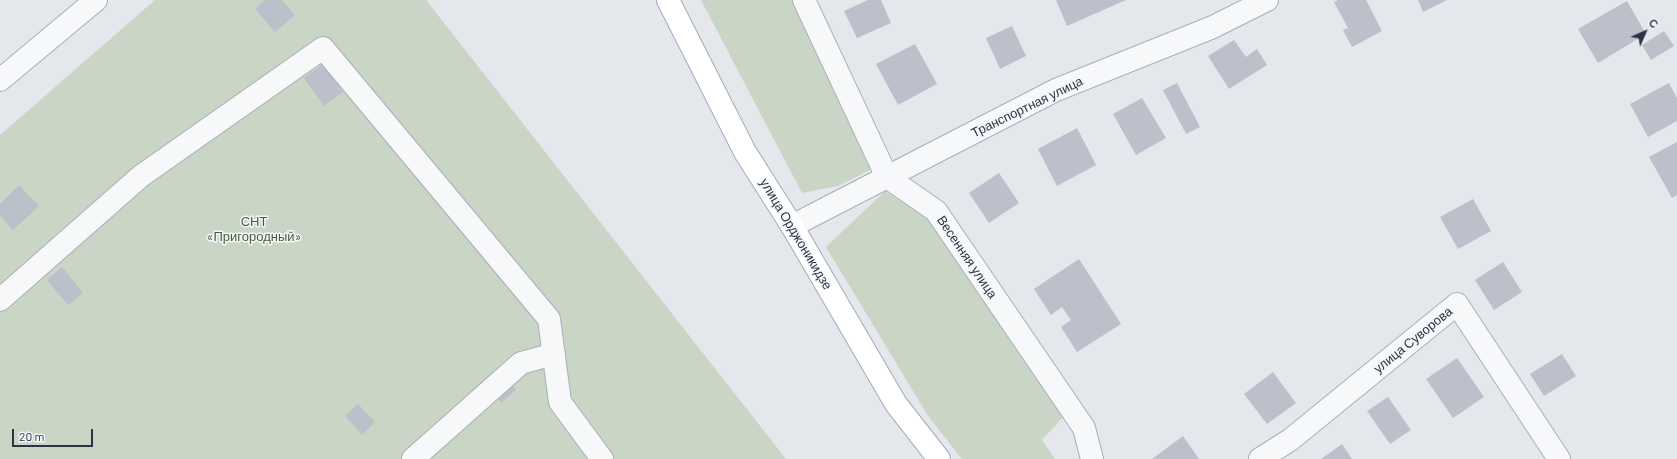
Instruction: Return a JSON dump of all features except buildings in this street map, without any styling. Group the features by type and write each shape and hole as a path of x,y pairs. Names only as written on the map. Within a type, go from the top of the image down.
{"main road":[{"name":"улица Орджоникидзе","path":"668,0 745,152 792,226 896,404 938,459"}],"street":[{"path":"0,80 96,0"},
{"path":"804,0 887,177"},
{"name":"Транспортная улица","path":"792,226 1056,90 1213,27 1267,0"},
{"path":"0,300 141,176 323,48 549,319 560,402 602,459"},
{"name":"Весенняя улица","path":"887,177 936,211 1084,428 1092,459"},
{"name":"улица Суворова","path":"1260,459 1290,440 1457,304 1559,459"},
{"path":"412,459 521,364 554,354"}],"green space":[{"name":"СНТ «Пригородный»","path":"155,0 426,0 786,459 0,459 0,135"},
{"path":"701,0 795,0 874,168 838,186 802,193"},
{"path":"885,191 926,217 1063,417 1042,440 1055,459 962,459 928,416 826,247"}]}
